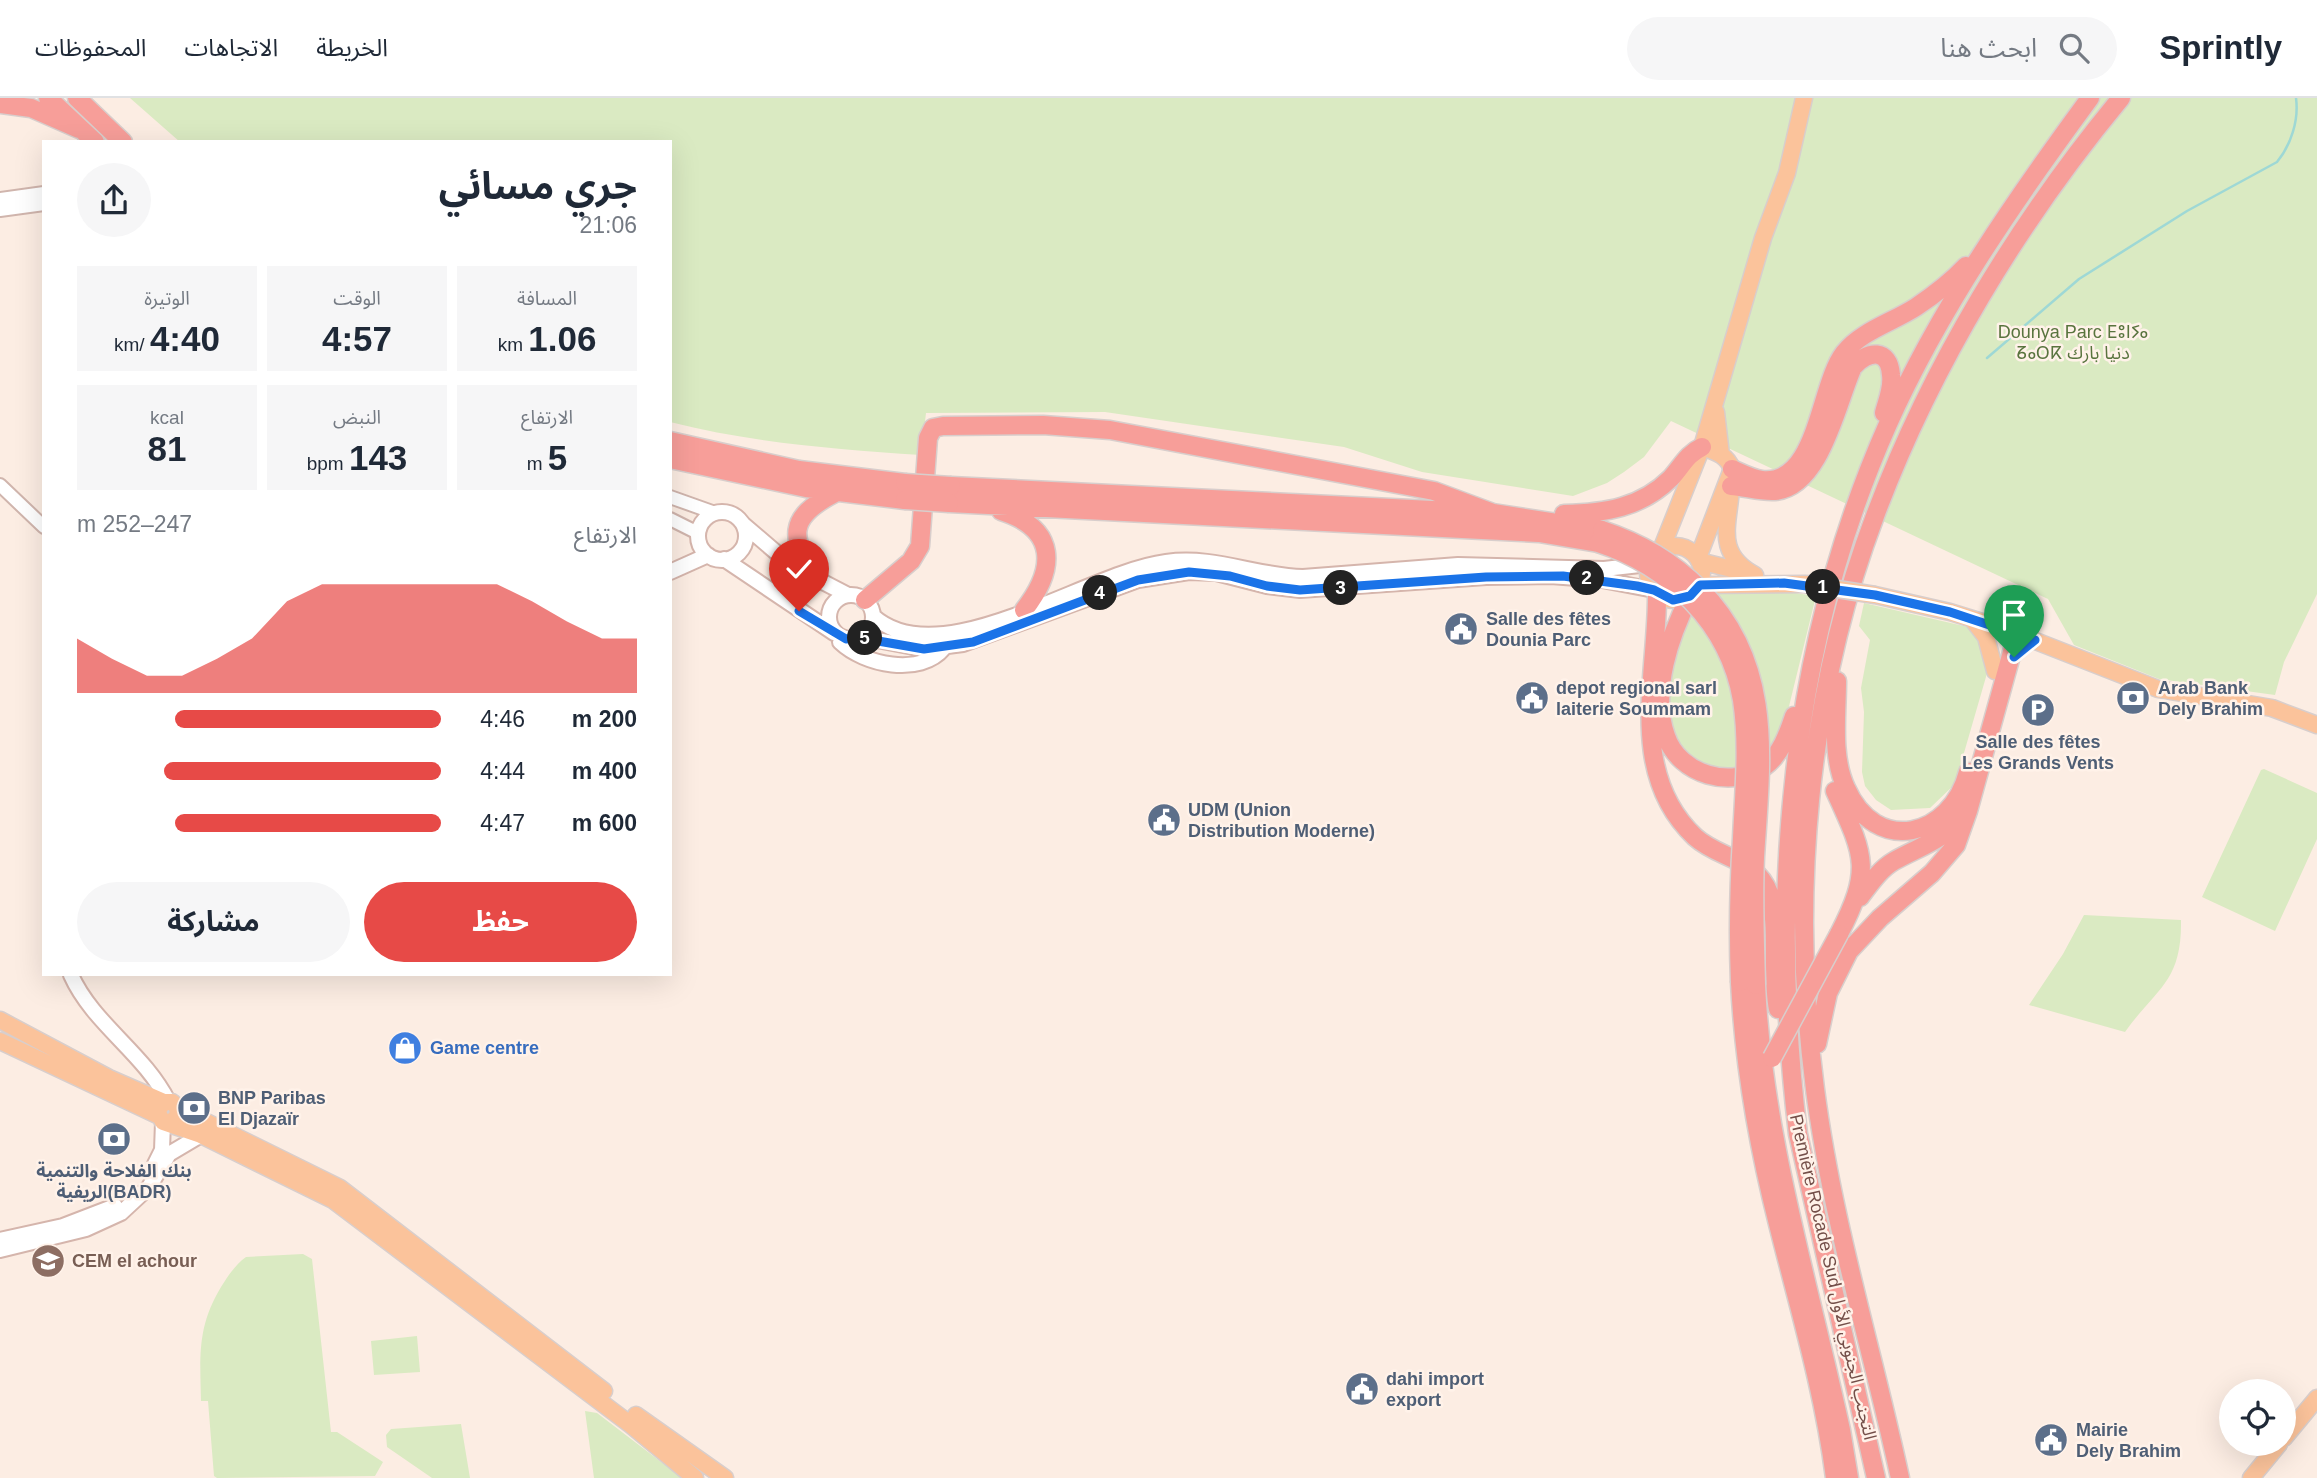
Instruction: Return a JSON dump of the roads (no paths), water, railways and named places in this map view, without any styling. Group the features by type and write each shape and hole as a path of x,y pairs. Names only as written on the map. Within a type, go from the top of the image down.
{"highway":[{"path":"48,98 93,140"},
{"path":"77,98 121,140"},
{"name":"Première Rocade Sud التجنب الجنوبي الأول","path":"1876,1478 1798,1134 1789,1034 1786,867 1795,758 1814,649 1837,558 1888,424 1929,342 2010,212 2090,98"},
{"name":"Première Rocade Sud التجنب الجنوبي الأول","path":"1900,1478 1880,1385 1844,1247 1815,1093 1805,998 1806,867 1813,781 1838,641 1875,514 1922,407 1950,352 2055,183 2121,98"},
{"path":"0,104 31,108 79,129"},
{"path":"1729,471 1761,480 1779,478 1795,468 1806,451 1844,353 1858,340 1915,308 1952,281 2010,212"},
{"path":"1729,471 1778,491 1797,482 1813,466 1853,367 1863,355 1873,353 1882,356 1889,365 1890,392 1859,497"},
{"path":"869,608 911,561 920,545 929,438 933,428 943,426 1043,425 1110,430 1434,491 1493,513"},
{"path":"672,441 905,492"},
{"path":"1539,518 1603,513 1636,502 1663,485 1693,452 1702,447"},
{"path":"672,459 727,473 835,493 905,492 1493,513 1539,518 1648,548 1688,576 1726,620 1751,672 1759,722 1761,780 1746,1058 1760,1143 1811,1348 1835,1478"},
{"path":"817,580 799,552 798,527 811,506 835,493"},
{"path":"950,495 1023,520 1038,535 1047,562 1043,583 1024,610"},
{"path":"981,505 1600,536"},
{"path":"1695,590 1668,650 1661,712 1665,736 1673,750 1697,771 1717,777 1732,777 1764,767 1776,756 1796,712 1814,649"},
{"path":"1656,591 1649,722 1656,766 1664,790 1686,828 1709,847 1748,865 1769,892 1777,1002 1789,1034"},
{"path":"1815,1093 1819,1025 1833,978 1858,939 1945,860 1955,845 1973,794 2011,631"},
{"path":"1838,641 1837,719 1841,778 1861,813 1873,822 1892,829 1925,828 1952,808 1962,790 2002,667"},
{"path":"1837,719 1831,777 1854,829 1861,855 1860,884 1854,905"},
{"path":"1768,1108 1772,1058 1854,905 1876,876 1892,862 1927,846 1949,830 1973,794"},
{"path":"1748,984 1758,1032 1768,1108 1842,1430 1849,1478"}],"main road":[{"path":"1656,591 1648,572 1702,447 1763,238 1787,173 1804,98"},
{"path":"1715,406 1729,471 1727,543 1735,558 1755,575"},
{"path":"1702,447 1729,471"},
{"path":"1699,560 1729,471"},
{"path":"677,568 702,544 706,518 715,513 731,514 780,557 869,608 900,632 935,637 967,631 1131,569 1181,560 1219,562 1267,573 1303,577 1458,565 1616,569 1656,557 1677,546 1692,552 1699,560 1702,569 1695,590"},
{"path":"724,559 734,556 744,544 743,524"},
{"path":"702,544 862,656 899,665 928,660 944,648"},
{"path":"1699,560 1784,583"},
{"path":"837,637 861,638 915,648 944,648 973,642 1138,580 1176,573 1216,573 1300,590 1486,577 1551,576 1602,580 1656,591 1673,600 1695,590 1784,583 1805,584 1875,595 1972,619 2035,640 2158,689 2272,708 2317,724"},
{"path":"837,637 828,618 831,607 838,599 848,595"},
{"path":"861,638 872,626 869,608"},
{"path":"1972,619 1986,637 2002,667 2035,640"},
{"path":"0,1240 63,1226 119,1204 150,1173 157,1161 164,1137 167,1112 143,1060 80,993 72,976"},
{"path":"0,1020 109,1078 201,1135 310,1188 350,1212 472,1308 631,1425 695,1478"},
{"path":"0,1041 340,1188 552,1352 696,1460 725,1478"},
{"path":"0,1250 86,1229 121,1213 149,1187 169,1154 201,1135"},
{"path":"2296,1423 2317,1398"},
{"path":"2251,1478 2268,1456"}],"street":[{"path":"0,199 42,193"},
{"path":"0,210 42,204"},
{"path":"0,485 42,525"},
{"path":"672,498 715,513"},
{"path":"672,521 702,544"}],"waterway":[{"path":"1987,358 2079,279 2187,211 2277,162 2293,132 2296,98"}],"place":[{"name":"Salle des fêtes Dounia Parc","path":"1461,629"},
{"name":"depot regional sarl laiterie Soummam","path":"1532,698"},
{"name":"Arab Bank Dely Brahim","path":"2133,698"},
{"name":"Salle des fêtes Les Grands Vents","path":"2038,710"},
{"name":"UDM (Union Distribution Moderne)","path":"1164,820"},
{"name":"Game centre","path":"405,1048"},
{"name":"BNP Paribas El Djazaïr","path":"194,1108"},
{"name":"بنك الفلاحة والتنمية الريفية(BADR)","path":"114,1139"},
{"name":"CEM el achour","path":"48,1261"},
{"name":"dahi import export","path":"1362,1389"},
{"name":"Mairie Dely Brahim","path":"2051,1440"}],"park label":[{"name":"Dounya Parc ⴹⵓⵏⵢⴰ ⵒⴰⵔⴽ دنيا بارك","path":"2073,342"}]}
